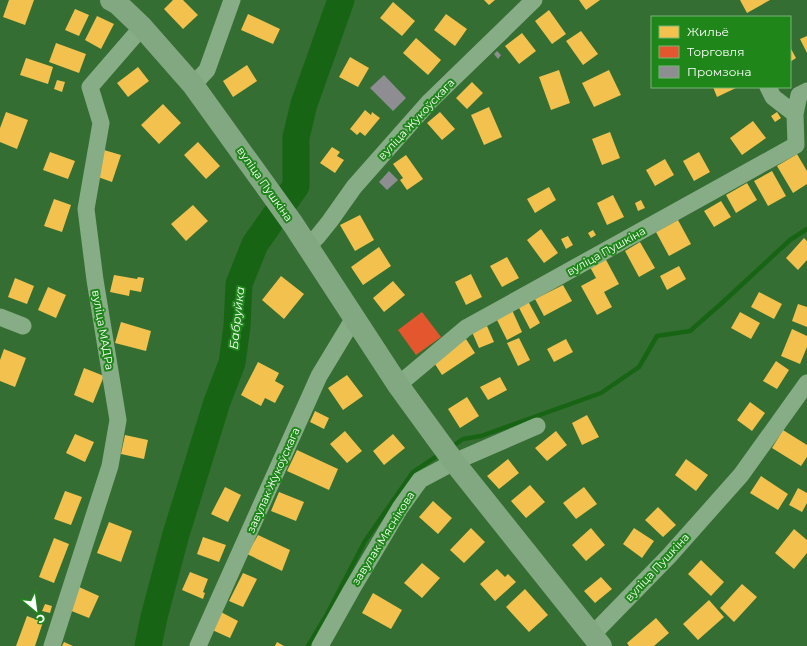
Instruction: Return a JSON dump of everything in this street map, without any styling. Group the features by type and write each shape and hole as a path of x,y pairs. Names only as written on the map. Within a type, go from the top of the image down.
{"main road":[{"name":"вуліца Пушкіна","path":"111,0 118,4 142,27 194,85 293,224 398,385 448,454 597,641"}],"street":[{"path":"194,85 207,70 232,0"},
{"name":"вуліца Жукоўскага","path":"308,246 330,221 354,187 430,101 534,0"},
{"name":"вуліца МАДРа","path":"52,646 110,466 118,420 95,280 86,209 101,122 90,87 142,27"},
{"path":"768,88 773,98 795,114 799,95 807,91"},
{"name":"вуліца Пушкіна","path":"398,385 466,328 796,145 795,114"},
{"path":"0,317 23,326"},
{"name":"завулак Жукоўскага","path":"198,646 319,376 354,318"},
{"name":"вуліца Пушкіна","path":"597,641 669,556 741,475 807,383"},
{"name":"завулак Мяснікова","path":"320,646 400,508 420,480 448,454 537,426"}],"building: Жильё":[{"path":"9,0 34,0 25,25 3,17"},
{"path":"173,0 183,0 198,15 183,29 164,9"},
{"path":"484,0 495,0 489,5"},
{"path":"579,0 600,0 586,10"},
{"path":"740,0 770,0 747,13"},
{"path":"393,2 415,21 402,36 380,18"},
{"path":"75,9 89,15 79,36 65,30"},
{"path":"549,10 566,34 552,44 535,21"},
{"path":"248,14 280,29 273,44 241,30"},
{"path":"446,14 467,29 455,46 434,30"},
{"path":"97,16 114,24 101,49 85,40"},
{"path":"581,31 598,54 583,65 566,41"},
{"path":"522,33 536,51 519,64 505,46"},
{"path":"807,36 807,53 800,39"},
{"path":"416,38 441,60 428,75 403,53"},
{"path":"56,43 86,54 79,73 49,62"},
{"path":"791,49 796,58 791,61"},
{"path":"350,57 369,68 358,87 339,77"},
{"path":"26,58 53,67 48,84 20,75"},
{"path":"247,65 257,81 233,97 223,81"},
{"path":"138,67 149,81 128,97 117,83"},
{"path":"559,70 570,103 551,110 539,77"},
{"path":"609,70 621,95 594,107 582,83"},
{"path":"57,80 65,82 62,92 54,89"},
{"path":"472,82 483,93 467,109 456,98"},
{"path":"713,88 736,88 717,97"},
{"path":"163,104 181,123 159,144 141,125"},
{"path":"489,107 502,137 484,145 471,115"},
{"path":"365,110 371,115 372,112 380,118 365,136 360,132 357,135 350,129"},
{"path":"6,112 28,120 17,149 0,142 0,128"},
{"path":"440,112 455,129 442,140 427,123"},
{"path":"777,112 781,118 775,122 771,116"},
{"path":"753,121 766,138 742,155 730,138"},
{"path":"610,132 620,158 602,165 592,139"},
{"path":"198,142 220,166 206,179 184,155"},
{"path":"332,147 340,152 337,156 344,160 335,173 320,163"},
{"path":"104,150 121,155 112,182 95,176"},
{"path":"50,152 75,161 68,179 43,170"},
{"path":"699,152 710,172 694,181 683,161"},
{"path":"797,154 807,171 807,184 793,193 777,166"},
{"path":"406,155 423,179 407,190 400,180 403,178 393,164"},
{"path":"665,159 674,175 655,186 646,170"},
{"path":"772,171 786,196 768,206 754,181"},
{"path":"747,183 757,200 736,213 726,195"},
{"path":"549,187 556,200 535,213 527,199"},
{"path":"613,195 624,217 607,225 597,203"},
{"path":"54,199 71,205 62,232 44,226"},
{"path":"641,200 645,208 638,211 635,203"},
{"path":"721,201 731,217 714,227 704,211"},
{"path":"193,205 208,221 186,241 171,224"},
{"path":"360,215 374,240 355,251 340,225"},
{"path":"678,220 691,244 669,256 656,232"},
{"path":"541,229 558,253 544,263 527,240"},
{"path":"593,230 596,235 591,238 588,233"},
{"path":"568,236 573,245 566,249 561,239"},
{"path":"804,238 807,241 807,260 798,270 786,258"},
{"path":"640,242 655,268 639,277 625,251"},
{"path":"379,247 391,266 363,285 351,267"},
{"path":"507,257 519,278 502,287 490,266"},
{"path":"605,258 619,284 604,292 612,307 597,315 581,286 596,278 590,267"},
{"path":"679,266 686,279 667,290 660,276"},
{"path":"471,274 482,297 466,305 455,282"},
{"path":"114,275 137,279 138,277 144,278 141,292 130,290 129,296 110,292"},
{"path":"281,276 304,294 284,319 262,300"},
{"path":"15,278 34,286 27,304 8,297"},
{"path":"393,281 405,295 384,312 373,298"},
{"path":"563,285 572,301 544,316 535,299"},
{"path":"48,287 66,295 56,318 38,310"},
{"path":"759,292 782,304 774,319 751,307"},
{"path":"528,301 540,323 530,329 518,306"},
{"path":"798,304 807,307 807,327 792,321"},
{"path":"512,310 522,332 507,340 496,318"},
{"path":"740,312 760,323 751,339 731,328"},
{"path":"121,322 151,331 146,351 115,343"},
{"path":"487,326 494,342 479,348 472,332"},
{"path":"792,329 807,336 807,347 800,364 781,356"},
{"path":"519,338 530,360 518,366 507,343"},
{"path":"466,339 475,353 442,375 433,361"},
{"path":"566,339 573,352 554,362 547,349"},
{"path":"4,349 26,358 15,387 0,381 0,360"},
{"path":"776,361 789,370 777,389 763,381"},
{"path":"258,362 279,373 275,381 284,386 275,403 265,398 261,406 241,395"},
{"path":"84,368 104,376 93,403 74,395"},
{"path":"347,375 363,396 343,410 328,388"},
{"path":"500,377 507,390 488,400 480,387"},
{"path":"467,397 479,416 460,428 448,409"},
{"path":"750,402 765,413 752,431 737,420"},
{"path":"315,411 329,418 324,429 310,422"},
{"path":"587,415 599,437 582,445 572,423"},
{"path":"783,430 807,445 807,457 801,466 772,448"},
{"path":"345,431 362,451 347,463 330,444"},
{"path":"556,431 567,445 547,461 535,448"},
{"path":"75,434 94,442 85,462 66,453"},
{"path":"393,434 405,448 384,465 373,451"},
{"path":"125,435 148,440 144,459 121,454"},
{"path":"297,450 338,469 329,490 287,471"},
{"path":"508,459 519,473 499,489 487,476"},
{"path":"686,459 708,475 696,491 675,475"},
{"path":"761,476 788,494 778,510 750,493"},
{"path":"530,485 545,502 526,518 511,501"},
{"path":"225,487 241,495 228,522 211,514"},
{"path":"584,487 597,504 576,519 563,503"},
{"path":"798,488 807,493 807,503 802,512 789,505"},
{"path":"65,491 82,497 71,525 54,519"},
{"path":"279,492 304,502 296,521 271,511"},
{"path":"433,501 452,518 438,534 419,517"},
{"path":"658,507 676,525 663,537 645,520"},
{"path":"109,522 132,531 121,562 97,553"},
{"path":"471,528 485,542 464,563 450,550"},
{"path":"591,528 605,545 586,561 572,545"},
{"path":"634,528 654,541 642,558 623,544"},
{"path":"794,529 807,540 807,553 794,569 775,553"},
{"path":"258,535 290,550 282,571 247,554"},
{"path":"203,537 226,545 219,562 197,554"},
{"path":"54,538 69,544 54,583 39,577"},
{"path":"701,560 724,582 711,596 688,574"},
{"path":"422,563 440,578 422,598 404,583"},
{"path":"497,569 505,577 508,574 516,582 495,601 480,584"},
{"path":"190,572 208,579 203,592 205,593 203,599 182,590"},
{"path":"243,573 257,579 243,607 229,601"},
{"path":"601,577 612,589 595,603 584,591"},
{"path":"742,584 757,597 734,622 720,608"},
{"path":"79,587 99,596 89,618 69,610"},
{"path":"525,589 548,615 529,632 506,607"},
{"path":"373,593 402,610 391,629 362,613"},
{"path":"709,600 724,617 698,640 683,624"},
{"path":"45,604 52,606 50,613 42,611"},
{"path":"219,611 238,621 230,638 210,629"},
{"path":"27,616 43,622 35,646 16,646"},
{"path":"656,618 669,633 654,646 629,646 627,643"},
{"path":"64,642 73,646 62,646"},
{"path":"277,642 284,646 275,646"}],"building: Торговля":[{"path":"422,312 441,337 416,355 398,330"}],"building: Промзона":[{"path":"497,51 501,55 498,59 494,54"},
{"path":"384,75 406,98 393,111 370,88"},
{"path":"389,171 398,180 387,190 379,182"}],"waterway":[{"name":"Бабруйка","path":"148,646 154,617 176,534 217,402 232,363 237,326 239,284 255,244 296,186 296,137 304,104 341,0"},
{"path":"450,448 463,439 481,436 601,393 639,367 657,336 690,331 790,240 807,229"},
{"path":"308,646 326,616 365,541 413,472 440,454"}]}
